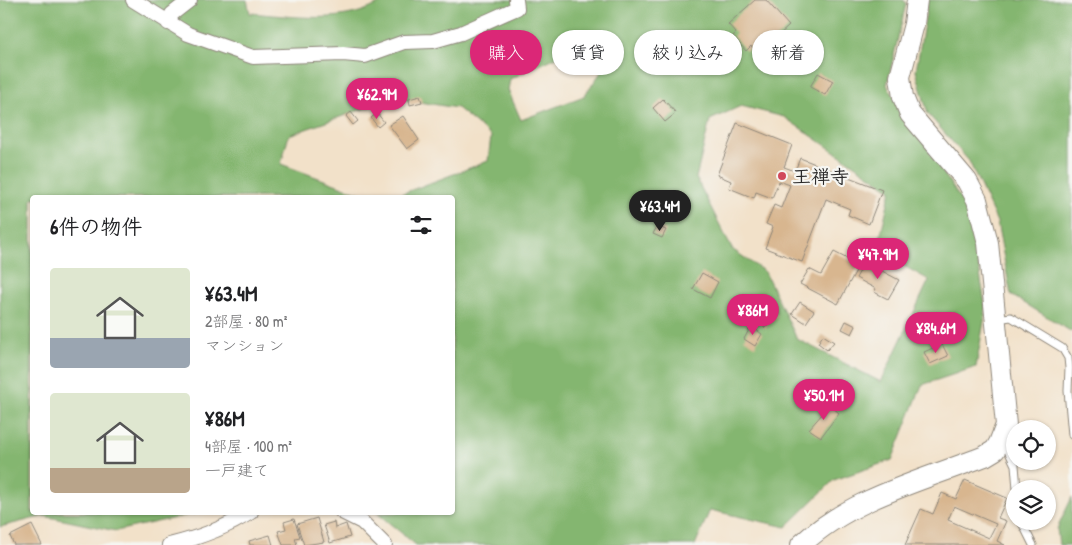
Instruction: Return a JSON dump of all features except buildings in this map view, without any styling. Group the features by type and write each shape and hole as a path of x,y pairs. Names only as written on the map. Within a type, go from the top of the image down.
{"street":[{"path":"133,0 188,34 253,57 343,54 365,56 404,42 433,41 461,33 517,8 516,0"},
{"path":"168,23 172,14 190,0"},
{"path":"801,545 841,514 985,456 995,450 1006,425 988,243 977,200 955,165 910,114 903,97 900,77 914,24 917,0"},
{"path":"169,545 198,538 229,526 246,515"},
{"path":"348,515 362,522 385,545"}],"lane":[{"path":"996,319 1011,317 1062,348 1068,358 1070,368 1068,391 1072,435"},
{"path":"1002,437 1015,465 1016,480"},
{"path":"1026,530 1033,545"}],"green space":[{"path":"0,0 247,0 250,13 319,17 354,13 370,8 384,0 904,0 906,4 887,85 970,214 986,310 976,367 922,385 892,460 834,480 786,527 710,510 695,545 416,545 379,515 455,515 455,195 398,195 488,161 491,136 457,108 394,98 289,135 281,164 365,195 30,195 30,515 189,515 116,531 44,516 0,527","holes":["470,30 542,30 542,64 552,59 552,30 624,30 624,75 599,75 584,96 521,120 508,90 510,79 518,75 470,75","741,106 784,117 891,190 877,251 929,280 881,382 797,339 765,272 732,249 696,178 710,120"]},
{"path":"928,0 1072,0 1072,332 1011,295 997,222 969,161 928,114 916,71"},
{"path":"1072,497 1072,545 1059,545 1057,529"}],"place":[{"name":"王禅寺","path":"782,176"}]}
